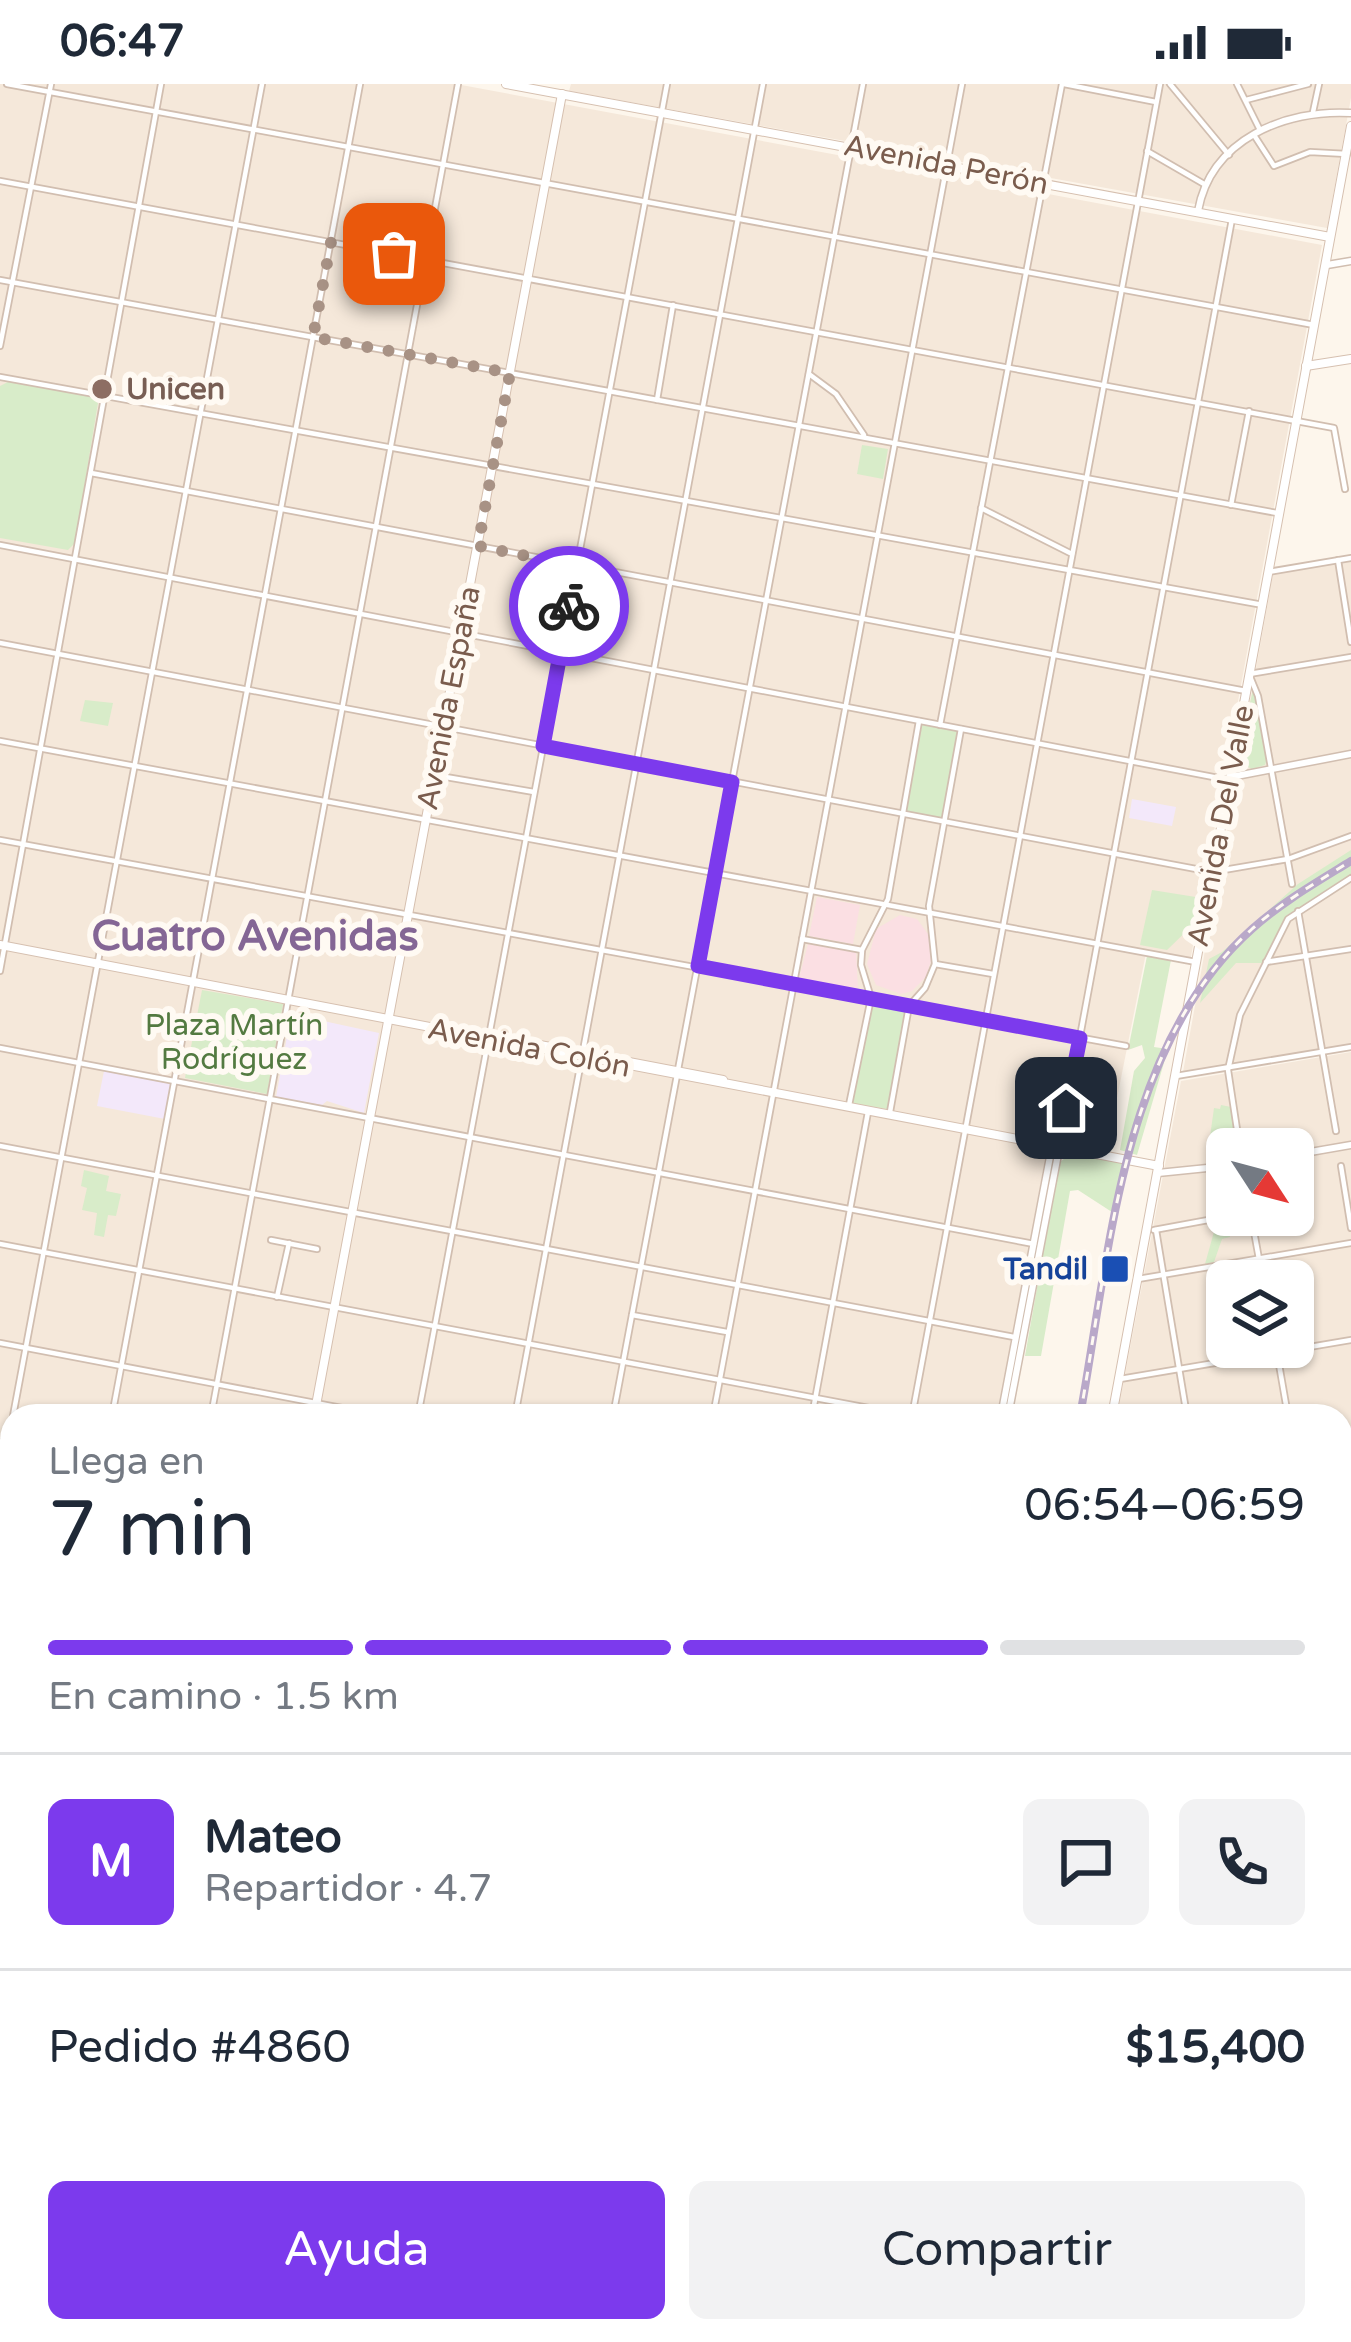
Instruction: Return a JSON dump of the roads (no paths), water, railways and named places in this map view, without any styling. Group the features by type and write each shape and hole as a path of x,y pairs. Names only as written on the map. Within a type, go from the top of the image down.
{"main road":[{"name":"Avenida Perón","path":"506,84 564,87 661,112 1330,237"},
{"name":"Avenida España","path":"316,1403 564,87"},
{"name":"Avenida Del Valle","path":"1115,1404 1151,1230 1277,513 1351,128"},
{"path":"1306,366 1351,359"},
{"name":"Avenida Colón","path":"2,945 963,1128"},
{"name":"Avenida Colón","path":"849,1106 1113,1157 1158,1170"}],"street":[{"path":"7,84 50,88 156,112 1314,326"},
{"path":"0,971 161,84"},
{"path":"16,1404 262,84"},
{"path":"114,1404 360,84"},
{"path":"213,1404 458,84"},
{"path":"420,1404 667,84"},
{"path":"517,1404 763,84"},
{"path":"615,1404 863,84"},
{"path":"715,1404 962,84"},
{"path":"940,725 1063,84 1156,102"},
{"path":"914,1404 1160,84"},
{"path":"1170,84 1229,155"},
{"path":"1237,84 1274,166 1310,152 1348,160"},
{"path":"1246,100 1308,84"},
{"path":"1313,112 1319,84"},
{"path":"0,346 50,88"},
{"path":"1198,212 1205,185 1229,155 1257,132 1284,118 1313,112 1351,113"},
{"path":"1147,151 1205,185"},
{"path":"0,181 1334,428 1345,489"},
{"path":"1007,1404 1116,854 1232,219"},
{"path":"1327,265 1351,260"},
{"path":"0,280 1277,513"},
{"path":"656,400 673,305"},
{"path":"808,374 846,405 866,439"},
{"path":"0,377 1262,605"},
{"path":"1231,506 1249,411"},
{"path":"1340,458 1351,456"},
{"path":"91,473 1246,691"},
{"path":"981,508 1072,554"},
{"path":"0,544 1229,779 1351,754"},
{"path":"1268,572 1351,557"},
{"path":"1338,560 1351,642"},
{"path":"0,643 1212,872 1288,859 1351,836"},
{"path":"1292,884 1258,696 1249,674 1351,656"},
{"path":"849,1106 871,998 861,965 862,950 885,905 919,722"},
{"path":"890,1112 909,1006 925,988 935,964 929,913 961,729"},
{"path":"0,741 1196,962"},
{"path":"434,775 534,792"},
{"path":"0,840 1126,1046"},
{"path":"1237,1128 1228,1070 1240,1015 1279,932 1298,911 1351,878"},
{"path":"1298,911 1336,1131"},
{"path":"802,939 862,950"},
{"path":"1266,962 1351,949"},
{"path":"935,964 993,974"},
{"path":"1176,1076 1351,1047"},
{"path":"0,1048 1036,1244"},
{"path":"814,1404 868,1112"},
{"path":"1314,1151 1351,1145"},
{"path":"0,1146 1019,1338"},
{"path":"1342,1166 1351,1228"},
{"path":"1158,1170 1206,1167"},
{"path":"1185,1404 1164,1274 1151,1230 1206,1220"},
{"path":"1254,1236 1258,1258"},
{"path":"271,1240 316,1249"},
{"path":"1138,1279 1351,1243"},
{"path":"0,1244 844,1404"},
{"path":"277,1297 289,1244"},
{"path":"632,1315 728,1333"},
{"path":"1314,1345 1351,1340"},
{"path":"0,1343 321,1404"},
{"path":"1120,1378 1206,1364"},
{"path":"1279,1368 1286,1404"}],"railway":[{"path":"1082,1404 1128,1155 1174,1032 1208,977 1252,929 1351,861"}],"place":[{"name":"Unicen","path":"102,389"},
{"name":"Tandil","path":"1115,1269"}],"district":[{"name":"Cuatro Avenidas","path":"255,936"}],"park label":[{"name":"Plaza Martín Rodríguez","path":"234,1042"}]}
